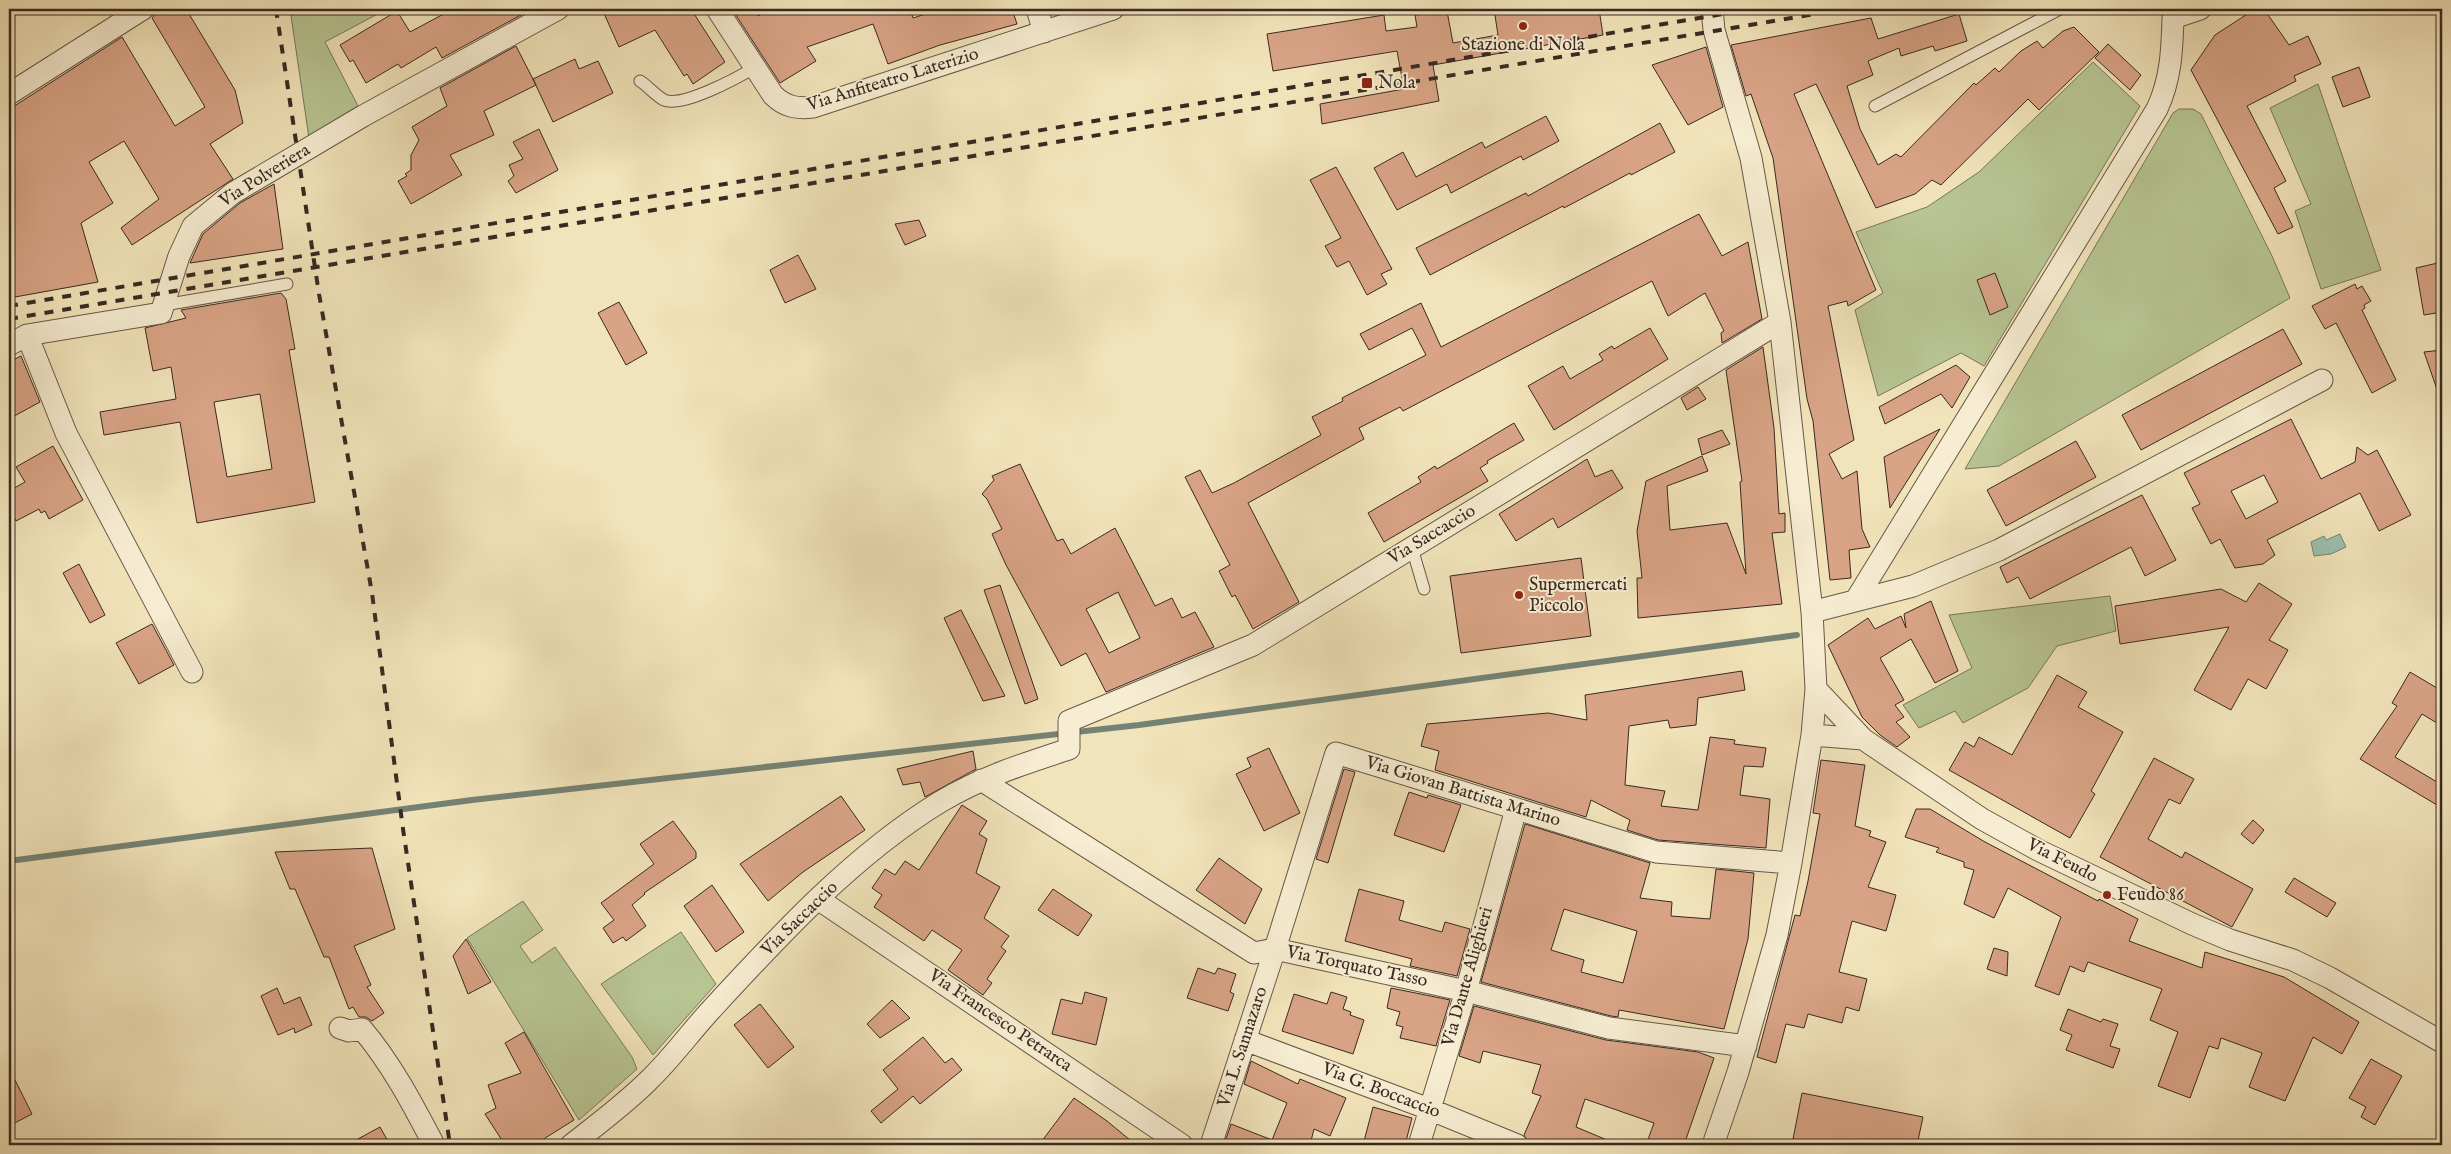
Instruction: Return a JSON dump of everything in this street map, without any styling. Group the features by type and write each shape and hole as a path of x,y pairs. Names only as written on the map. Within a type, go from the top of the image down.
{"street":[{"path":"9,94 143,9"},
{"name":"Via Polveriera","path":"164,305 179,256 193,226 233,193 363,116 558,9"},
{"name":"Via Anfiteatro Laterizio","path":"717,9 754,68 778,101 799,109 813,107 1113,9"},
{"path":"1037,9 1044,32"},
{"path":"1712,9 1714,30 1751,158 1780,322 1812,612 1816,689 1812,735 1777,935 1746,1046 1713,1145"},
{"path":"1857,598 2157,109 2166,89 2172,61 2170,13 2200,9"},
{"path":"164,305 161,313 18,340 192,672"},
{"name":"Via Saccaccio","path":"571,1145 622,1105 650,1079 708,1013 818,899 898,830 940,802 981,780 996,773 1069,749 1069,721 1253,645 1780,322"},
{"path":"1812,612 1857,598 1913,586 1999,550 2322,380"},
{"name":"Via Feudo","path":"1816,689 1863,739 1982,819 2038,850 2192,924 2230,940 2293,960 2330,978 2442,1042"},
{"path":"1812,735 1863,739"},
{"name":"Via Giovan Battista Marino","path":"1275,949 1336,753 1656,852 1791,863"},
{"name":"Via Torquato Tasso","path":"981,780 1254,953 1275,949 1466,991 1609,1028 1746,1046"},
{"name":"Via Dante Alighieri","path":"1419,1145 1466,991 1516,809"},
{"name":"Via Francesco Petrarca","path":"818,899 1182,1145"},
{"name":"Via L. Sannazaro","path":"1211,1145 1275,949"},
{"path":"340,1028 349,1032 362,1029 371,1040 403,1090 434,1145"},
{"name":"Via G. Boccaccio","path":"1245,1040 1429,1109 1517,1145"}],"lane":[{"path":"1875,106 2060,9"},
{"path":"640,80 665,100 676,102 726,84 754,68"},
{"path":"164,305 287,284"},
{"path":"1412,548 1424,589"}],"green space":[{"path":"290,9 387,9 325,42 358,106 309,138"},
{"path":"2093,62 2140,106 1984,366 1961,353 1878,396 1855,310 1883,293 1856,232 1927,207 1979,172"},
{"path":"2318,84 2381,270 2321,289 2295,211 2311,204 2270,108"},
{"path":"2179,109 2193,109 2201,114 2272,256 2290,298 1999,466 1965,469 2173,113"},
{"path":"2110,596 2116,631 2057,646 2028,688 1963,723 1955,711 1919,728 1903,705 1972,668 1949,615"},
{"path":"523,901 543,930 520,946 532,963 555,947 632,1057 637,1069 579,1120 467,938"},
{"path":"681,932 716,984 653,1055 601,984"}],"shaded area":[{"path":"2340,534 2346,547 2331,554 2314,556 2311,542 2324,536 2326,540"}],"building":[{"path":"160,9 186,9 235,90 243,123 210,144 233,179 132,245 121,228 159,199 124,141 89,162 113,203 81,223 98,282 15,297 9,290 9,106 16,105 122,37 175,126 205,107 152,18"},
{"path":"453,9 532,9 442,58 436,47 401,68 398,64 366,83 353,60 350,62 340,45 397,11 410,32"},
{"path":"602,9 691,9 725,62 693,84 687,74 684,76 655,30 619,47"},
{"path":"732,9 754,9 758,16 770,9 910,9 913,18 941,9 1012,9 1017,24 940,45 888,64 873,24 807,47 816,61 780,83"},
{"path":"1494,9 1599,9 1603,35 1433,65 1439,101 1322,124 1320,104 1404,89 1397,51 1273,71 1267,34 1384,15 1386,31 1417,27 1415,15 1447,11 1453,43 1498,35"},
{"path":"2255,9 2264,9 2289,45 2308,36 2321,64 2294,76 2296,81 2247,106 2286,181 2274,188 2293,227 2278,234 2191,70 2215,35"},
{"path":"1959,14 1967,41 1935,51 1933,46 1901,56 1899,48 1868,61 1873,75 1847,86 1860,129 1878,165 1896,154 1901,157 1974,83 1976,85 1995,68 1999,72 2021,51 2037,41 2043,48 2063,31 2074,27 2099,52 2039,110 2028,99 1941,185 1932,180 1915,194 1876,208 1816,84 1794,94 1876,290 1848,306 1847,301 1828,306 1854,440 1829,454 1842,479 1857,471 1862,529 1870,547 1849,550 1851,578 1830,580 1813,421 1807,399 1773,158 1751,94 1746,96 1731,45 1871,18 1878,39"},
{"path":"2108,44 2141,75 2130,90 2095,58"},
{"path":"516,46 536,85 484,111 494,135 450,155 462,175 411,204 398,181 407,176 405,174 411,170 411,155 419,140 412,127 447,106 440,88"},
{"path":"1706,47 1723,107 1688,125 1652,65"},
{"path":"575,59 579,69 598,61 613,93 553,122 533,79"},
{"path":"2359,67 2370,97 2343,107 2332,77"},
{"path":"1546,116 1559,141 1523,160 1521,156 1451,193 1447,184 1397,210 1374,168 1403,152 1416,177 1482,142 1485,148"},
{"path":"1660,123 1675,152 1631,175 1630,173 1564,208 1563,206 1430,275 1416,248 1526,193 1528,196"},
{"path":"539,129 558,170 516,193 508,181 514,176 509,165 523,159 513,142"},
{"path":"1336,167 1392,269 1381,274 1387,284 1367,295 1349,261 1337,267 1325,246 1341,238 1310,180"},
{"path":"274,184 283,249 190,263 203,234 240,203"},
{"path":"1699,214 1722,256 1748,242 1762,319 1722,343 1721,333 1724,331 1705,293 1668,316 1652,281 1403,411 1400,407 1359,428 1364,439 1248,503 1299,602 1253,629 1235,595 1232,597 1219,571 1230,565 1185,477 1200,470 1212,493 1234,483 1321,435 1312,417 1343,401 1342,398 1426,355 1412,328 1369,350 1360,334 1421,303 1441,347"},
{"path":"919,220 926,236 905,245 895,224"},
{"path":"798,255 816,289 785,303 770,270"},
{"path":"2442,262 2442,312 2424,315 2416,268"},
{"path":"1995,273 2008,307 1990,315 1977,280"},
{"path":"2355,284 2357,289 2362,286 2371,301 2364,305 2365,308 2362,310 2396,380 2372,393 2336,323 2325,329 2312,306"},
{"path":"281,293 286,299 295,349 289,350 315,502 197,523 180,422 104,435 100,412 176,399 171,367 153,371 145,328 186,318 181,310","holes":["260,394 272,469 227,477 214,402"]},
{"path":"619,302 647,353 626,365 598,313"},
{"path":"1650,328 1668,359 1554,430 1528,386 1563,366 1570,379 1603,360 1599,354 1612,346 1614,349"},
{"path":"2283,329 2302,364 2141,450 2122,415"},
{"path":"1763,347 1774,428 1779,514 1785,513 1785,532 1772,533 1782,604 1638,618 1637,578 1642,578 1637,531 1646,481 1702,456 1708,471 1667,486 1670,530 1727,523 1746,574 1740,482 1742,481 1726,370"},
{"path":"2442,350 2442,397 2440,398 2424,352"},
{"path":"21,356 40,402 9,419 9,362"},
{"path":"1956,365 1970,377 1952,408 1941,394 1885,424 1879,407"},
{"path":"1698,387 1706,399 1687,410 1681,398"},
{"path":"2291,419 2321,479 2355,462 2357,447 2368,455 2377,450 2411,515 2379,531 2360,493 2267,540 2275,555 2263,564 2235,568 2220,539 2211,544 2192,508 2200,504 2184,473","holes":["2264,475 2278,502 2246,519 2231,491"]},
{"path":"1514,423 1524,440 1487,461 1488,463 1480,468 1488,481 1384,542 1368,513 1421,482 1418,477 1435,466 1437,469"},
{"path":"1940,429 1890,508 1884,457"},
{"path":"1722,430 1730,444 1702,455 1698,439"},
{"path":"2076,441 2096,477 2006,526 1987,490"},
{"path":"53,446 83,500 49,519 45,511 41,513 39,509 16,521 9,507 9,491 25,482 16,467"},
{"path":"1587,459 1595,477 1612,470 1623,488 1558,528 1553,518 1516,541 1499,514"},
{"path":"1020,464 1057,541 1063,539 1071,554 1115,528 1155,606 1172,598 1182,618 1195,612 1214,647 1106,692 1086,653 1061,666 1006,565 992,534 1002,529 987,499 982,494 994,480 992,476","holes":["1118,592 1140,638 1109,653 1086,609"]},
{"path":"2142,495 2176,560 2145,576 2131,547 2030,599 2018,577 2007,583 2000,567"},
{"name":"Supermercati Piccolo","path":"1581,558 1591,636 1461,653 1450,576"},
{"path":"79,564 105,615 90,623 63,573"},
{"path":"2259,583 2292,604 2269,640 2288,650 2266,689 2248,679 2231,710 2194,690 2229,627 2120,644 2115,606 2221,589 2246,602"},
{"path":"1000,585 1038,699 1025,704 984,590"},
{"path":"1931,601 1958,671 1935,683 1911,639 1880,658 1904,700 1895,705 1904,717 1896,722 1910,737 1897,747 1880,735 1862,717 1828,645 1868,618 1875,629 1901,616 1906,628 1904,614"},
{"path":"961,610 1005,696 983,701 944,618"},
{"path":"152,624 174,665 139,684 116,643"},
{"path":"1742,671 1745,690 1698,698 1696,725 1670,728 1668,720 1629,726 1625,785 1665,791 1661,806 1698,810 1710,737 1735,740 1734,744 1766,748 1763,767 1744,766 1740,795 1770,799 1766,848 1658,840 1627,830 1630,820 1591,800 1586,817 1435,770 1439,751 1421,746 1427,724 1548,713 1587,720 1585,695"},
{"path":"2410,672 2442,691 2442,726 2422,714 2395,757 2442,785 2442,808 2360,759 2397,706 2392,703"},
{"path":"2057,675 2087,692 2078,707 2123,732 2091,791 2095,794 2070,838 1949,770 1965,742 1974,747 1979,737 2012,755"},
{"path":"1269,748 1300,813 1264,831 1236,774 1251,767 1247,758"},
{"path":"973,751 976,769 925,797 920,782 903,785 897,769"},
{"path":"2154,758 2194,779 2180,804 2169,799 2148,839 2182,858 2185,852 2253,889 2232,927 2100,857"},
{"path":"1821,760 1865,765 1855,826 1871,831 1869,836 1886,842 1868,887 1896,895 1886,931 1852,921 1839,972 1867,979 1859,1011 1846,1007 1842,1023 1808,1014 1804,1028 1786,1024 1776,1063 1757,1057 1795,915 1800,916 1808,881 1820,814 1813,813"},
{"path":"1344,769 1355,772 1328,863 1316,859"},
{"path":"1409,792 1427,798 1428,795 1461,805 1444,852 1394,835"},
{"path":"841,796 865,830 803,872 768,901 740,864"},
{"path":"962,805 987,821 979,834 987,839 976,873 1000,887 984,918 1009,936 1001,947 1006,951 987,979 992,983 983,995 948,970 962,950 932,930 924,941 874,907 882,895 872,888 885,869 895,875 905,861 919,870"},
{"path":"1916,809 1930,809 1985,842 2098,901 2099,899 2138,919 2129,941 2202,968 2205,952 2284,977 2359,1022 2342,1054 2313,1037 2285,1101 2249,1087 2262,1053 2221,1038 2218,1049 2209,1046 2190,1098 2158,1086 2178,1032 2150,1020 2162,989 2088,962 2084,972 2070,966 2059,995 2035,986 2061,917 2008,888 1994,918 1964,904 1974,870 1964,867 1964,862 1936,852 1939,848 1905,837"},
{"path":"2253,820 2264,830 2253,844 2241,834"},
{"path":"673,821 696,852 696,858 644,893 632,905 646,926 626,941 623,937 613,943 603,928 614,920 601,903 654,864 640,844"},
{"path":"1525,824 1650,863 1640,898 1672,902 1671,916 1710,919 1716,869 1754,873 1748,939 1724,1029 1619,1010 1618,1017 1611,1016 1481,982","holes":["1564,909 1637,931 1623,983 1581,972 1584,960 1551,950"]},
{"path":"372,848 395,929 354,946 371,985 367,987 384,1013 372,1021 366,1017 359,1017 353,1007 349,1009 329,957 324,957 295,889 290,889 275,852"},
{"path":"1219,858 1262,889 1245,924 1196,890"},
{"path":"2294,878 2336,903 2327,917 2285,892"},
{"path":"712,885 744,932 716,952 684,906"},
{"path":"1053,889 1092,915 1078,936 1038,910"},
{"path":"1359,889 1404,901 1399,920 1442,932 1445,922 1470,929 1457,976 1410,966 1412,959 1345,941"},
{"path":"466,939 491,982 468,994 453,956"},
{"path":"1994,948 2008,952 2007,976 1987,969"},
{"path":"1198,968 1215,974 1218,968 1236,974 1230,992 1234,994 1228,1011 1187,998"},
{"path":"277,988 284,1004 300,997 312,1025 295,1033 294,1028 278,1035 261,996"},
{"path":"1391,988 1450,1000 1436,1046 1400,1038 1403,1027 1396,1025 1400,1012 1387,1008"},
{"path":"1085,992 1107,998 1096,1045 1052,1034 1061,999 1082,1004"},
{"path":"1331,992 1347,997 1343,1009 1351,1012 1350,1015 1364,1020 1353,1054 1282,1031 1294,994 1327,1004"},
{"path":"892,1000 910,1018 880,1038 867,1024"},
{"path":"760,1004 794,1047 768,1068 734,1025"},
{"path":"1474,1006 1606,1040 1698,1052 1714,1058 1684,1145 1646,1145 1654,1123 1585,1099 1576,1127 1619,1145 1529,1145 1524,1135 1541,1096 1532,1093 1541,1065 1483,1051 1480,1063 1459,1056"},
{"path":"2068,1009 2101,1022 2103,1019 2118,1024 2110,1046 2120,1049 2113,1068 2066,1050 2072,1035 2060,1030"},
{"path":"524,1032 574,1120 534,1145 505,1145 485,1114 496,1108 488,1085 521,1073 505,1043"},
{"path":"923,1037 945,1063 952,1058 962,1070 920,1104 913,1096 881,1123 871,1111 898,1089 883,1070"},
{"path":"2371,1059 2402,1076 2375,1125 2361,1117 2366,1107 2349,1098"},
{"path":"1251,1061 1298,1084 1300,1079 1346,1098 1330,1136 1314,1129 1310,1145 1224,1145 1231,1124 1272,1140 1287,1103 1244,1084"},
{"path":"9,1068 32,1114 9,1126"},
{"path":"1802,1093 1923,1117 1917,1145 1826,1145 1793,1139"},
{"path":"1074,1098 1107,1121 1136,1145 1039,1145"},
{"path":"1373,1107 1412,1118 1405,1145 1363,1145"},
{"path":"380,1127 390,1145 347,1145"}],"waterway":[{"path":"9,861 472,800 1139,725 1797,635"}],"railway":[{"path":"276,9 319,294 372,593 403,829 450,1145"},
{"path":"9,306 1752,9"},
{"path":"9,319 1844,9"}],"place":[{"name":"Stazione di Nola","path":"1523,26"},
{"name":"Nola","path":"1367,83"},
{"name":"Supermercati Piccolo","path":"1519,595"},
{"name":"Feudo 86","path":"2107,895"}]}
